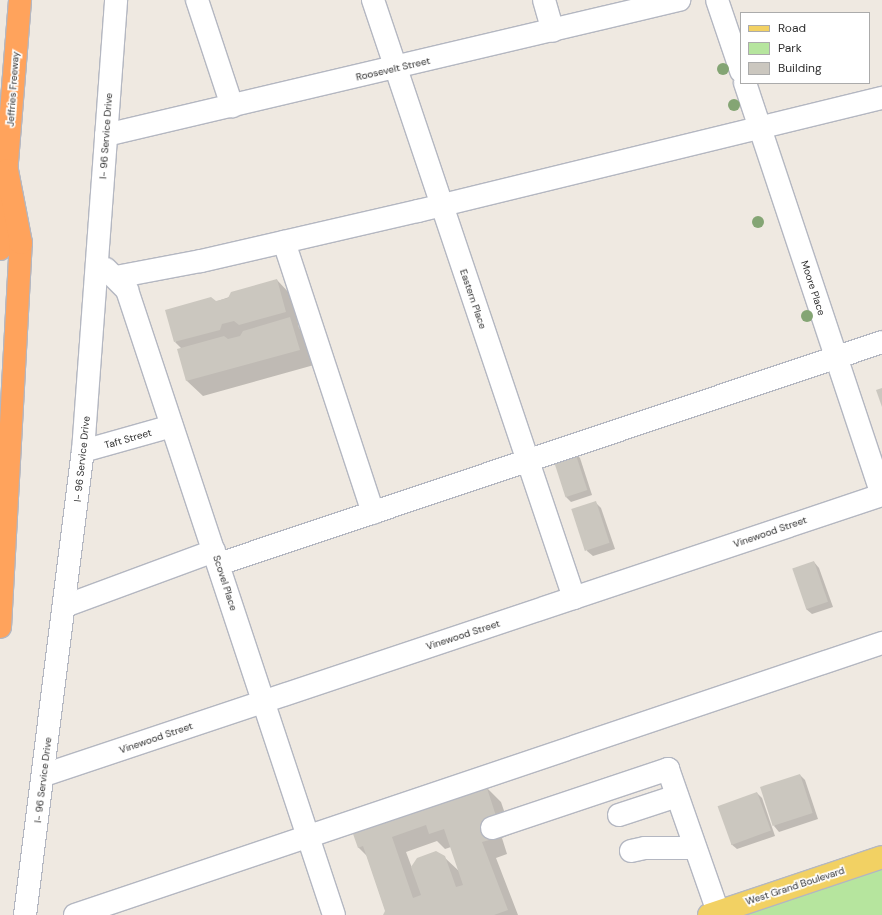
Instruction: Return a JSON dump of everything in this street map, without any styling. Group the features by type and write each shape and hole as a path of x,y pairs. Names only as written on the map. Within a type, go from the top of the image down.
{"highway":[{"name":"Jeffries Freeway","path":"0,249 20,0"},
{"path":"0,627 21,243 7,170"}],"main road":[{"name":"West Grand Boulevard","path":"713,914 882,857"}],"street":[{"name":"I- 96 Service Drive","path":"25,915 44,775 83,451 116,0"},
{"path":"197,0 232,106"},
{"name":"Eastern Place","path":"373,0 574,598"},
{"path":"544,0 553,31"},
{"name":"Roosevelt Street","path":"106,135 396,68 679,0"},
{"path":"717,0 740,68"},
{"name":"Moore Place","path":"745,84 882,494"},
{"path":"116,277 284,242 882,98"},
{"path":"284,242 373,513"},
{"name":"Scovel Place","path":"97,263 116,277 126,290 334,915"},
{"path":"65,606 216,558 373,513 882,342"},
{"name":"Taft Street","path":"83,451 172,426"},
{"name":"Vinewood Street","path":"44,775 882,494"},
{"path":"75,915 882,643"},
{"path":"492,828 668,769 695,848 713,914"},
{"path":"619,815 677,796"},
{"path":"631,851 645,848 695,848"}],"green space":[{"path":"882,869 882,915 743,915"}],"building":[{"path":"277,279 286,312 239,325 234,321 222,324 220,330 174,342 165,310 211,297 216,301 228,298 231,292"},
{"path":"290,317 300,350 186,381 177,349 224,336 228,339 240,336 243,331"},
{"path":"882,388 882,407 876,390"},
{"path":"575,452 587,490 565,497 553,459"},
{"path":"596,501 610,543 585,551 571,509"},
{"path":"814,561 828,602 806,609 792,568"},
{"path":"800,774 813,813 773,826 760,787"},
{"path":"486,785 497,819 487,822 493,839 482,842 508,910 494,915 383,915 385,911 363,846 358,848 352,831","holes":["426,825 429,834 444,829 463,885 456,887 445,856 436,851 417,858 411,867 421,895 413,898 392,837"]},
{"path":"757,792 771,831 732,845 718,806"}]}
